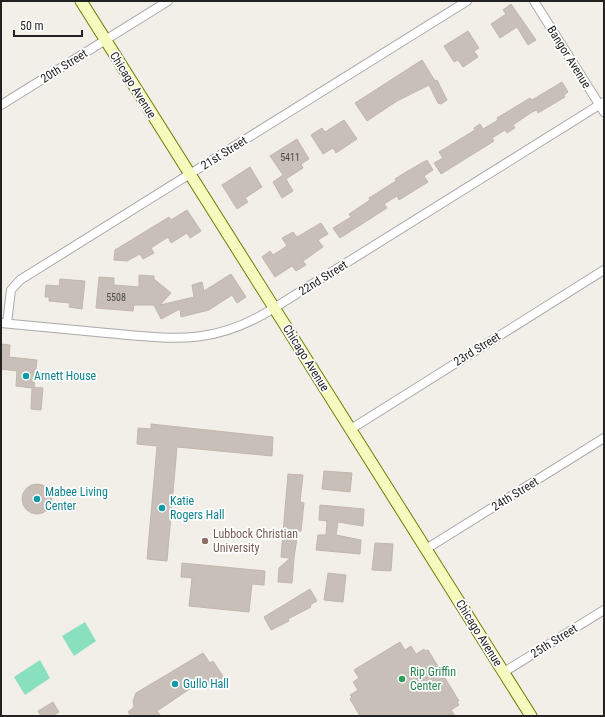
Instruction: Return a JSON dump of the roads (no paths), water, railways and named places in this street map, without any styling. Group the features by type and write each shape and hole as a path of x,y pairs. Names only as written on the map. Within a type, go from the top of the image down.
{"street":[{"name":"Chicago Avenue","path":"81,1 189,175 351,429 531,716"},
{"name":"20th Street","path":"1,105 168,1"},
{"name":"21st Street","path":"4,323 11,290 20,280 467,1"},
{"name":"Bangor Avenue","path":"534,1 602,103 604,112"},
{"name":"22nd Street","path":"4,323 186,339 210,336 235,329 274,308 602,103"},
{"name":"23rd Street","path":"351,429 604,270"},
{"name":"24th Street","path":"426,549 604,438"},
{"name":"25th Street","path":"504,672 604,610"}],"place":[{"name":"Arnett House","path":"26,376"},
{"name":"Mabee Living Center","path":"37,499"},
{"name":"Katie Rogers Hall","path":"162,508"},
{"name":"Lubbock Christian University","path":"205,541"},
{"name":"Rip Griffin Center","path":"402,679"},
{"name":"Gullo Hall","path":"175,684"}]}
